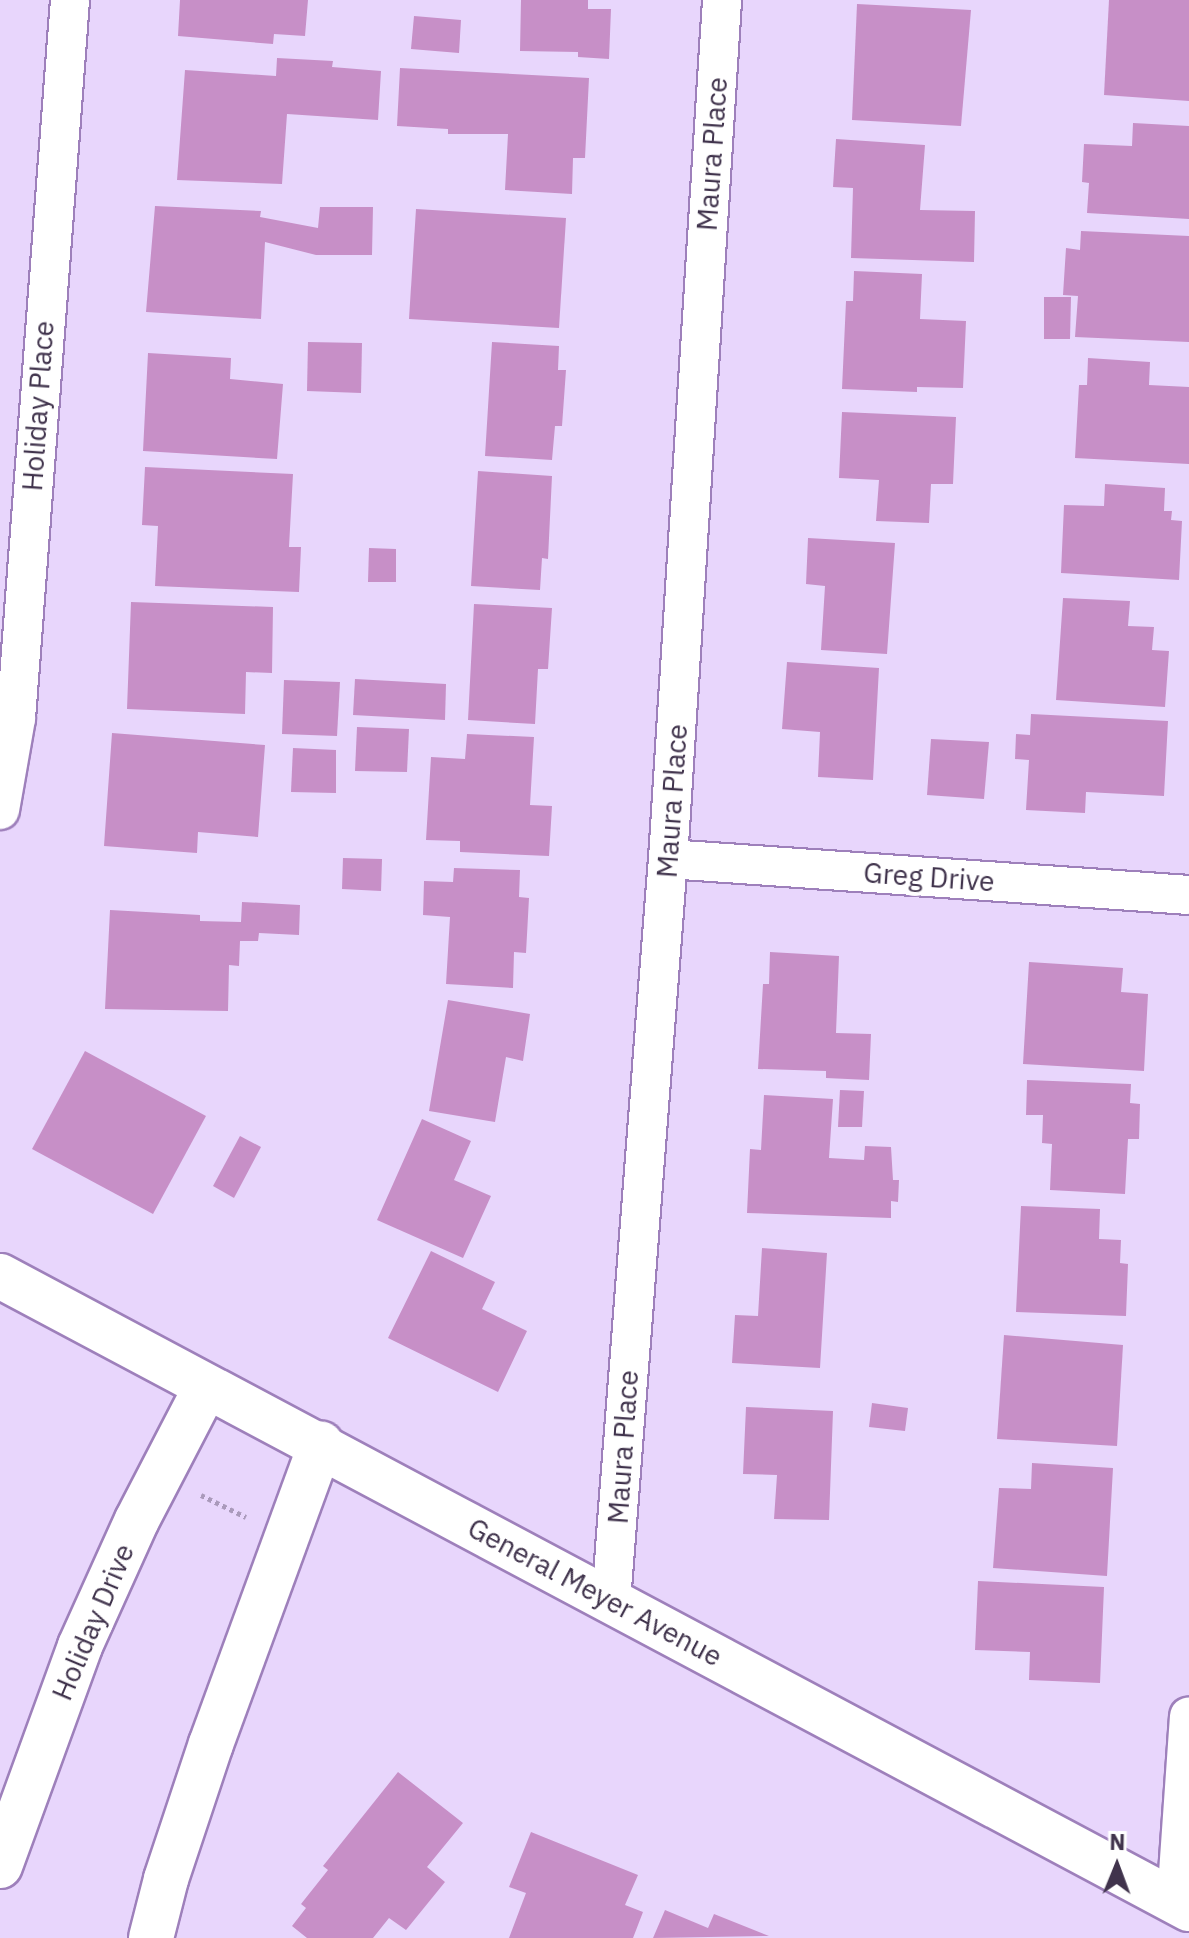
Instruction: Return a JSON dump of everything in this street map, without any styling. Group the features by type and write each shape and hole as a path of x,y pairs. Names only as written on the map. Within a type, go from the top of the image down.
{"main road":[{"name":"General Meyer Avenue","path":"0,1276 206,1387 321,1444 1183,1906"},
{"name":"Holiday Drive","path":"0,1866 80,1646 137,1520 206,1387"},
{"path":"151,1938 166,1879 206,1759 321,1444"}],"street":[{"name":"Holiday Place","path":"0,810 16,718 70,0"},
{"name":"Maura Place","path":"611,1601 668,859 722,0"},
{"name":"Greg Drive","path":"668,859 1189,895"},
{"path":"1183,1906 1189,1716"}],"path":[{"path":"190,1490 247,1517"}],"building":[{"path":"180,0 308,0 305,36 274,34 273,44 178,36"},
{"path":"521,0 588,0 588,9 611,9 609,59 578,57 578,52 520,51"},
{"path":"1109,0 1189,0 1189,101 1104,95"},
{"path":"857,4 971,10 961,126 852,120"},
{"path":"414,16 461,20 459,53 411,49"},
{"path":"277,58 333,61 332,67 381,71 378,120 287,114 282,184 177,180 185,70 276,76"},
{"path":"400,68 589,78 585,158 573,158 572,194 505,190 508,134 448,134 448,129 397,126"},
{"path":"1133,123 1189,126 1189,219 1087,213 1089,183 1082,182 1084,144 1132,146"},
{"path":"836,139 925,145 920,210 975,211 974,262 851,258 853,188 833,187"},
{"path":"155,206 261,211 260,217 318,228 320,207 373,207 372,255 316,255 265,242 261,319 146,312"},
{"path":"416,209 566,218 559,328 409,319"},
{"path":"1081,231 1189,236 1189,342 1075,337 1078,296 1063,295 1066,248 1080,250"},
{"path":"854,271 922,274 920,319 966,321 963,388 917,387 917,392 842,389 846,301 853,301"},
{"path":"1044,297 1071,297 1070,339 1044,339"},
{"path":"308,342 362,343 361,393 307,391"},
{"path":"492,342 559,346 558,370 566,370 562,426 555,426 552,460 485,456"},
{"path":"148,353 231,358 230,379 283,384 277,459 143,451"},
{"path":"1088,358 1150,362 1149,385 1189,387 1189,464 1075,458 1079,385 1087,385"},
{"path":"842,412 956,417 953,484 931,484 929,523 876,521 879,480 839,478"},
{"path":"145,467 293,474 289,547 301,547 299,592 155,586 158,526 142,525"},
{"path":"478,471 552,476 548,559 542,558 540,590 471,586"},
{"path":"1105,484 1165,488 1164,511 1172,511 1171,520 1182,521 1179,580 1061,573 1064,505 1104,506"},
{"path":"808,538 895,543 887,654 821,650 825,586 806,584"},
{"path":"369,548 396,549 396,582 368,582"},
{"path":"1063,598 1130,601 1128,626 1154,627 1152,650 1169,651 1165,707 1056,700"},
{"path":"131,602 273,607 272,673 246,672 245,714 127,709"},
{"path":"474,604 552,608 548,669 538,669 535,724 468,720"},
{"path":"787,662 879,668 873,780 818,777 820,732 782,729"},
{"path":"355,679 446,684 445,720 353,715"},
{"path":"284,680 340,682 337,736 282,734"},
{"path":"1031,714 1168,721 1164,796 1086,792 1085,813 1026,810 1029,760 1015,759 1016,734 1030,735"},
{"path":"357,727 409,729 407,772 355,771"},
{"path":"112,733 265,745 258,837 198,832 197,853 104,846"},
{"path":"467,734 534,737 530,805 552,806 549,856 460,852 460,841 426,840 431,757 465,759"},
{"path":"931,739 989,742 984,799 927,795"},
{"path":"293,748 336,750 336,793 291,792"},
{"path":"343,858 382,859 381,891 342,889"},
{"path":"454,868 520,870 519,897 529,898 526,953 514,952 513,988 446,984 450,917 423,915 424,881 453,882"},
{"path":"242,902 300,905 299,935 259,933 258,941 240,941 239,966 229,965 228,1011 105,1009 110,910 200,915 200,921 241,922"},
{"path":"770,952 839,956 836,1033 871,1034 869,1080 826,1078 826,1071 758,1069 763,984 769,984"},
{"path":"1029,962 1123,968 1121,992 1148,994 1144,1071 1023,1064"},
{"path":"448,1000 530,1014 523,1061 506,1057 495,1122 429,1111"},
{"path":"85,1051 206,1116 153,1214 32,1149"},
{"path":"1027,1080 1131,1084 1130,1103 1140,1104 1139,1139 1128,1139 1125,1194 1050,1190 1052,1144 1042,1143 1043,1115 1026,1115"},
{"path":"840,1090 864,1091 862,1127 838,1127"},
{"path":"764,1095 833,1099 829,1158 864,1160 865,1146 891,1147 893,1180 899,1180 898,1202 891,1201 891,1218 747,1213 750,1149 761,1150"},
{"path":"422,1119 471,1141 454,1180 491,1196 463,1258 377,1220"},
{"path":"240,1136 261,1147 234,1198 213,1186"},
{"path":"1021,1206 1100,1209 1099,1239 1121,1240 1120,1263 1128,1264 1126,1316 1016,1312"},
{"path":"762,1248 827,1253 820,1368 732,1363 735,1315 758,1316"},
{"path":"431,1251 495,1282 482,1309 527,1331 498,1392 388,1338"},
{"path":"1004,1335 1123,1345 1117,1446 997,1439"},
{"path":"872,1403 908,1408 905,1431 869,1427"},
{"path":"746,1407 833,1411 829,1520 774,1519 777,1475 743,1474"},
{"path":"1032,1463 1113,1468 1107,1576 993,1568 999,1488 1031,1489"},
{"path":"978,1581 1104,1587 1100,1683 1029,1680 1030,1652 975,1650"},
{"path":"398,1772 463,1823 427,1867 445,1882 406,1930 389,1918 373,1938 307,1938 292,1926 306,1908 301,1904 328,1870 323,1866"},
{"path":"531,1832 638,1875 625,1905 643,1912 633,1938 509,1938 526,1893 509,1887"},
{"path":"665,1910 708,1928 714,1914 769,1936 653,1938"}]}
